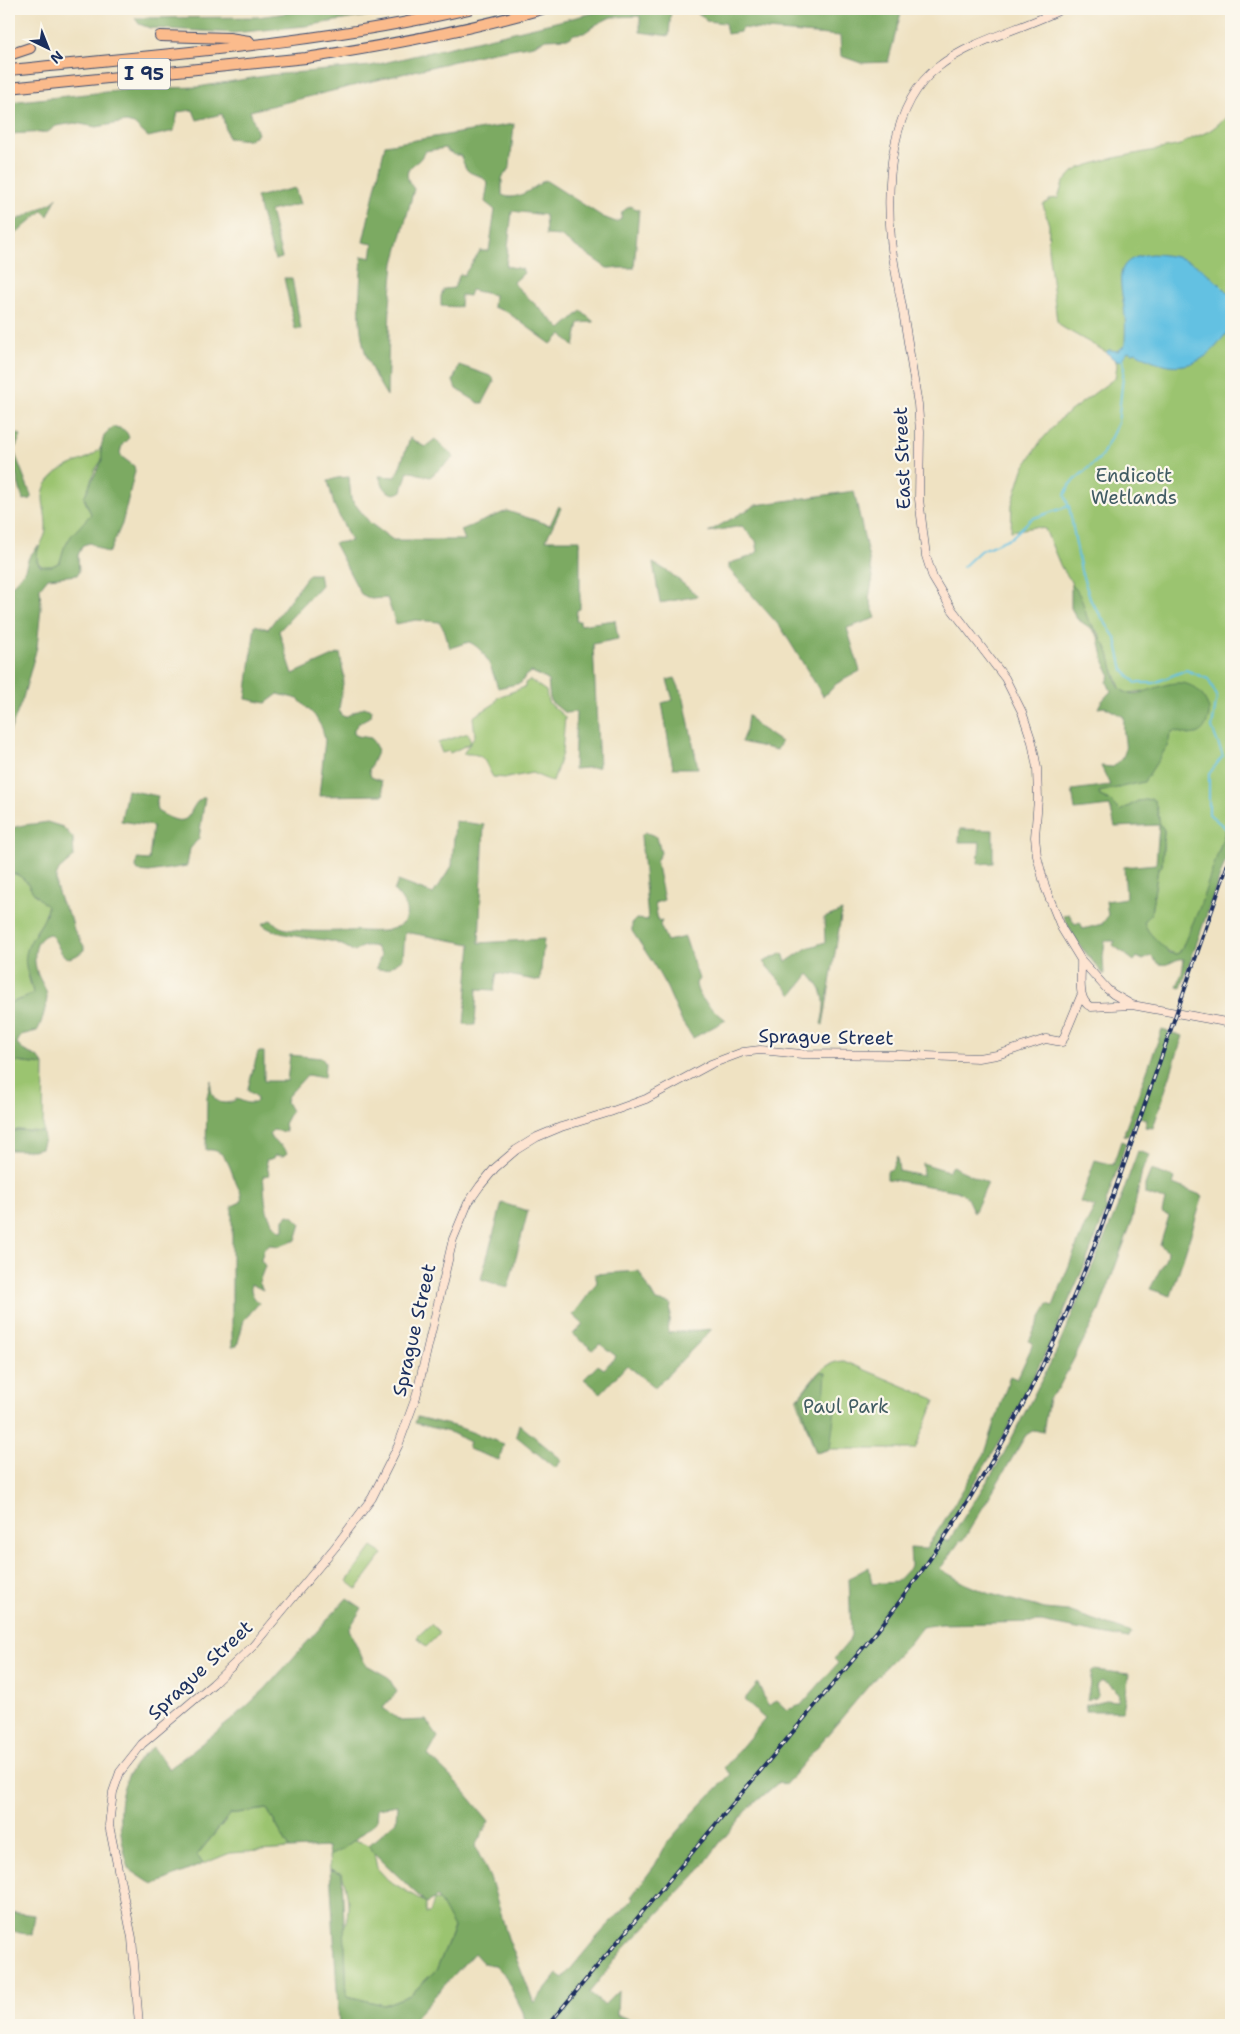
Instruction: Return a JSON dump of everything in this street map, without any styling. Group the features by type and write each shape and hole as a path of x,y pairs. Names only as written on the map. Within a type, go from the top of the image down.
{"highway":[{"name":"I 95","path":"9,70 265,44 379,28 469,9"},
{"name":"I 95","path":"9,88 306,58 399,43 487,24 542,9"},
{"path":"160,36 229,38 265,44"},
{"path":"9,55 30,48"}],"main road":[{"name":"East Street","path":"1062,9 952,57 932,71 919,85 907,104 898,132 891,190 891,238 918,404 920,440 919,499 926,556 933,578 951,608 1005,678 1022,712 1032,739 1037,768 1038,799 1035,832 1045,887 1056,914 1081,960 1100,980"},
{"name":"East Street","path":"1081,960 1082,987"},
{"path":"1091,1007 1086,1004 1081,996 1082,987 1089,981 1100,980 1113,994 1132,1005"},
{"path":"1100,1006 1106,1001 1107,989"},
{"name":"Sprague Street","path":"139,2025 132,1938 110,1825 112,1792 120,1772 142,1744 213,1684 252,1646 336,1546 372,1498 398,1446 416,1397 451,1247 459,1221 468,1203 495,1168 516,1150 537,1137 561,1126 646,1099 711,1064 743,1052 760,1050 802,1054 978,1058 996,1055 1046,1039 1062,1042 1081,996"},
{"path":"1072,1018 1084,1009 1091,1007 1132,1005 1231,1023"}],"green space":[{"path":"316,9 412,9 305,26 233,33 150,28 139,24 135,18 257,17"},
{"path":"610,9 902,9 888,62 861,63 841,56 840,36 742,28 740,32 727,34 725,23 706,21 700,14 671,10 669,36 640,32 640,16 611,17 584,33 574,34 570,38 546,39 534,45 488,53 250,111 258,134 249,140 228,138 222,114 197,120 193,110 178,112 174,131 148,137 134,124 126,122 96,127 75,123 56,126 48,132 9,134 9,102 135,89 198,87 270,75 371,66"},
{"name":"Endicott Wetlands","path":"1231,115 1231,818 1198,912 1183,946 1177,954 1161,946 1149,932 1144,922 1151,913 1158,869 1162,865 1164,830 1160,824 1157,808 1138,801 1120,811 1109,800 1100,796 1099,792 1158,760 1168,745 1170,734 1175,731 1189,735 1144,691 1128,693 1121,690 1100,635 1087,618 1069,578 1061,567 1045,529 1035,527 1011,531 1012,504 1023,469 1040,442 1061,418 1115,378 1117,365 1113,351 1109,350 1106,352 1062,327 1057,321 1048,249 1049,225 1043,205 1051,199 1058,198 1063,183 1073,172 1080,168 1109,159 1181,145 1215,127"},
{"path":"514,124 510,167 502,178 502,195 513,197 519,195 545,180 603,217 616,222 621,219 622,212 630,206 639,210 634,268 607,268 560,236 546,235 545,215 512,211 506,266 522,269 524,273 513,283 561,329 581,311 594,322 579,323 574,347 562,334 551,344 507,312 493,307 494,295 471,290 469,296 461,295 460,307 441,306 441,296 444,289 454,288 460,274 464,275 480,251 489,251 495,210 485,202 488,183 467,170 460,155 455,155 446,150 446,148 425,151 420,159 410,167 407,174 414,189 394,263 390,305 387,396 365,352 360,325 362,256 371,258 373,244 363,242 385,145"},
{"path":"295,188 300,204 270,211 282,258 275,260 256,197"},
{"path":"57,197 48,216 42,211 9,240 9,224 53,202"},
{"path":"284,278 292,278 301,329 295,329"},
{"path":"459,365 493,377 494,382 483,403 479,403 456,389 453,381"},
{"path":"114,427 124,430 128,435 129,438 122,445 120,453 122,457 134,466 135,471 122,524 110,551 107,553 90,543 83,545 78,555 79,572 77,575 48,578 40,588 41,608 37,647 23,698 9,734 9,589 24,572 29,557 38,546 37,561 40,566 52,566 60,562 64,548 71,536 91,514 84,497 102,460 101,447 104,436"},
{"path":"16,433 21,435 14,451 31,499 23,500 9,449"},
{"path":"410,438 425,447 435,439 454,457 430,477 408,471 402,491 394,494 387,491 379,476 396,477"},
{"path":"101,447 102,460 95,470 84,499 91,514 64,548 60,562 52,566 43,567 39,563 37,554 46,529 43,492 50,479 58,472 88,458"},
{"path":"349,477 351,499 370,523 393,540 465,540 461,530 507,511 550,525 559,506 561,508 546,540 580,540 580,609 577,610 576,621 580,621 580,625 615,620 618,639 593,644 599,767 574,769 576,712 565,713 550,701 548,680 532,672 526,675 521,683 498,688 485,656 475,646 469,642 450,648 444,629 439,622 416,620 396,624 387,598 371,599 361,594 334,543 351,541 334,505 328,481"},
{"path":"854,491 873,577 869,598 876,618 847,628 860,671 836,684 823,696 782,629 729,569 729,564 752,556 758,551 756,541 742,526 708,532 756,505"},
{"path":"653,563 669,572 698,596 660,603"},
{"path":"309,574 319,574 321,585 279,631 293,674 340,653 344,677 339,709 341,715 345,717 364,707 372,710 371,716 360,722 354,729 354,734 371,738 378,750 369,770 371,777 381,781 384,795 319,796 325,740 322,728 315,716 298,699 278,694 266,703 246,699 255,625 268,629"},
{"path":"1071,584 1079,595 1089,621 1107,648 1115,678 1121,689 1129,693 1138,693 1172,683 1183,683 1194,687 1204,698 1209,708 1206,725 1200,732 1191,735 1175,731 1170,734 1168,745 1144,782 1099,792 1100,796 1109,800 1120,811 1138,801 1152,799 1155,801 1160,824 1164,830 1162,866 1158,869 1151,913 1144,922 1151,935 1169,953 1177,954 1180,952 1199,909 1231,814 1231,845 1181,988 1177,987 1184,959 1178,959 1163,965 1157,963 1151,956 1143,960 1137,957 1134,961 1113,945 1115,941 1105,941 1103,957 1104,975 1076,941 1063,915 1069,914 1075,924 1080,922 1083,929 1102,924 1108,916 1106,901 1126,898 1124,867 1156,864 1159,825 1115,827 1110,806 1075,810 1072,790 1110,785 1101,766 1113,767 1124,755 1125,748 1124,717 1105,707 1098,708 1111,691 1107,682 1110,675 1104,662 1099,638 1092,629 1077,619 1071,608"},
{"path":"675,678 684,699 698,768 673,768 662,703 673,700 667,680"},
{"path":"530,680 546,691 548,702 565,717 562,753 553,782 532,773 507,778 493,777 480,756 463,754 475,735 473,717 494,704 498,697 525,687 525,683"},
{"path":"748,715 757,726 781,742 777,750 741,742 746,730"},
{"path":"468,733 471,743 450,753 449,751 442,753 438,743"},
{"path":"127,790 158,796 157,811 170,818 179,820 185,819 194,806 205,797 199,838 190,849 187,866 149,872 138,871 136,868 137,859 149,860 153,826 121,821"},
{"path":"455,821 484,825 479,943 544,939 540,981 497,973 494,990 477,989 475,1025 464,1024 471,944 405,932 403,958 390,967 380,969 376,968 381,956 376,947 365,946 355,952 334,942 276,932 262,924 270,920 286,929 313,931 379,931 396,927 402,923 406,914 406,908 394,891 398,881 433,894 452,866"},
{"path":"47,822 63,827 73,838 74,857 59,870 56,877 56,886 61,902 71,918 74,930 84,946 84,950 70,958 65,956 49,934 43,937 37,945 35,963 38,975 47,994 46,1005 37,1031 21,1035 17,1043 22,1050 38,1058 44,1065 16,1062 9,1059 9,1003 25,998 33,993 25,959 30,942 44,919 47,907 24,879 9,872 9,830 23,825"},
{"path":"960,829 993,830 993,863 978,864 980,842 959,842"},
{"path":"645,832 657,837 661,853 656,861 664,900 655,903 658,921 662,920 660,925 667,941 685,937 699,979 696,983 699,994 707,1004 726,1020 693,1038 682,1022 667,988 653,963 632,931 632,923 636,919 648,920 641,836"},
{"path":"9,872 24,879 47,907 44,920 35,933 26,968 33,993 25,998 9,1003"},
{"path":"842,911 823,1025 821,1024 824,1009 823,997 809,974 792,995 763,962 783,953 786,962 807,948 825,942 824,918"},
{"path":"1162,1030 1183,1036 1153,1128 1145,1127 1147,1119 1136,1116 1128,1136 1124,1135 1125,1130"},
{"path":"258,1052 264,1052 264,1081 287,1081 290,1055 322,1058 325,1063 324,1078 307,1075 287,1097 286,1102 291,1111 284,1124 286,1132 273,1130 269,1134 287,1153 283,1156 275,1155 274,1158 266,1160 269,1175 263,1176 268,1213 281,1231 284,1230 284,1219 288,1215 293,1216 301,1224 296,1240 280,1246 269,1245 264,1249 261,1260 265,1266 259,1282 263,1290 251,1284 252,1294 259,1303 244,1320 237,1346 232,1347 232,1206 241,1202 241,1196 226,1159 218,1152 206,1150 207,1097 211,1080 212,1092 217,1100 225,1103 237,1099 247,1103 255,1103 257,1101 256,1096 248,1091 248,1088"},
{"path":"9,1059 16,1062 44,1065 43,1132 17,1130 9,1134"},
{"path":"17,1130 43,1132 44,1139 41,1148 9,1150 9,1134"},
{"path":"1121,1141 1126,1143 1105,1206 1107,1208 1086,1262 1047,1350 1006,1431 941,1538 948,1542 1000,1461 1057,1350 1116,1211 1138,1151 1150,1155 1142,1171 1131,1224 1099,1311 1058,1389 1049,1398 1043,1432 1034,1430 1026,1435 963,1541 960,1541 940,1569 968,1585 987,1593 1045,1609 1068,1611 1132,1633 1128,1639 1041,1622 941,1624 922,1627 909,1644 877,1676 785,1785 779,1782 750,1807 699,1871 623,1950 589,1993 604,2005 618,1991 617,2015 648,2025 526,2025 523,2012 504,1974 495,1965 484,1964 474,1953 408,2025 339,2025 330,1869 342,1874 347,1996 384,2005 410,1995 437,1969 454,1928 437,1897 426,1903 374,1853 369,1845 396,1821 397,1805 377,1808 376,1822 343,1849 329,1856 328,1847 290,1849 267,1809 230,1814 197,1855 203,1864 153,1885 129,1869 122,1842 120,1815 123,1788 128,1775 136,1763 153,1747 169,1769 234,1718 265,1689 347,1598 362,1608 349,1629 365,1664 388,1677 397,1692 383,1708 401,1721 426,1720 438,1737 428,1755 459,1785 489,1821 475,1846 491,1880 508,1938 534,2003 557,1974 563,1978 597,1937 633,1899 631,1897 655,1865 667,1843 731,1774 724,1768 765,1719 744,1700 758,1683 768,1706 777,1701 787,1710 801,1705 838,1663 834,1659 849,1641 851,1635 849,1578 869,1567 872,1584 896,1582 911,1566 910,1548 925,1549 941,1526 985,1453 1010,1376 1017,1379 1033,1344 1029,1341 1048,1304 1053,1306 1083,1230 1095,1207 1080,1202 1095,1160 1113,1165"},
{"path":"897,1156 899,1171 923,1176 922,1163 948,1171 952,1166 988,1183 974,1213 966,1196 957,1191 887,1179 887,1171 892,1169"},
{"path":"1151,1170 1175,1178 1173,1184 1203,1196 1171,1296 1150,1289 1166,1258 1167,1251 1160,1245 1169,1216 1162,1213 1165,1200 1145,1194 1145,1185"},
{"path":"502,1203 528,1211 508,1288 481,1279"},
{"path":"639,1271 656,1301 671,1304 668,1333 712,1329 655,1388 627,1365 601,1393 584,1379 598,1365 604,1369 616,1356 600,1344 593,1350 573,1334 583,1324 573,1315 597,1282 595,1274"},
{"name":"Paul Park","path":"844,1361 934,1399 935,1401 915,1449 830,1449 816,1453 797,1399 811,1380 823,1369 836,1362"},
{"path":"820,1371 826,1373 824,1399 836,1401 830,1449 816,1453 799,1397"},
{"path":"417,1417 458,1427 504,1444 499,1460 468,1449 470,1442 452,1433 415,1423"},
{"path":"519,1424 562,1460 555,1468 516,1436"},
{"path":"372,1547 383,1554 357,1589 347,1581"},
{"path":"431,1624 440,1633 426,1647 417,1637"},
{"path":"1094,1670 1129,1674 1123,1711 1085,1711 1086,1705 1106,1700 1118,1701 1119,1693 1108,1683 1102,1681 1096,1686 1098,1695 1096,1698 1087,1700"},
{"path":"267,1809 290,1849 230,1853 203,1864 197,1855 231,1814"},
{"path":"355,1840 369,1845 374,1853 377,1868 388,1880 426,1903 426,1913 430,1913 434,1900 439,1900 454,1927 437,1969 410,1995 384,2005 347,1996 344,1928 348,1908 347,1894 342,1874 330,1869 329,1856"},
{"path":"9,1912 35,1915 32,1935 9,1931"}],"water":[{"path":"1152,254 1178,257 1196,265 1213,278 1231,296 1232,320 1228,331 1210,353 1190,364 1169,365 1147,358 1136,352 1128,351 1121,360 1116,361 1106,352 1109,350 1118,351 1125,345 1125,320 1121,284 1123,268 1129,261"}],"waterway":[{"path":"1068,505 1065,495 1070,484 1101,457 1118,423 1124,367 1122,358"},
{"path":"963,567 980,551 1012,537 1031,519 1069,506 1081,571 1091,601 1116,639 1123,670 1136,683 1154,683 1186,670 1208,679 1217,696 1212,728 1223,756 1209,774 1209,814 1230,832"}],"railway":[{"path":"548,2025 878,1630 946,1535 988,1468 1026,1399 1058,1333 1098,1237 1231,855"}]}
